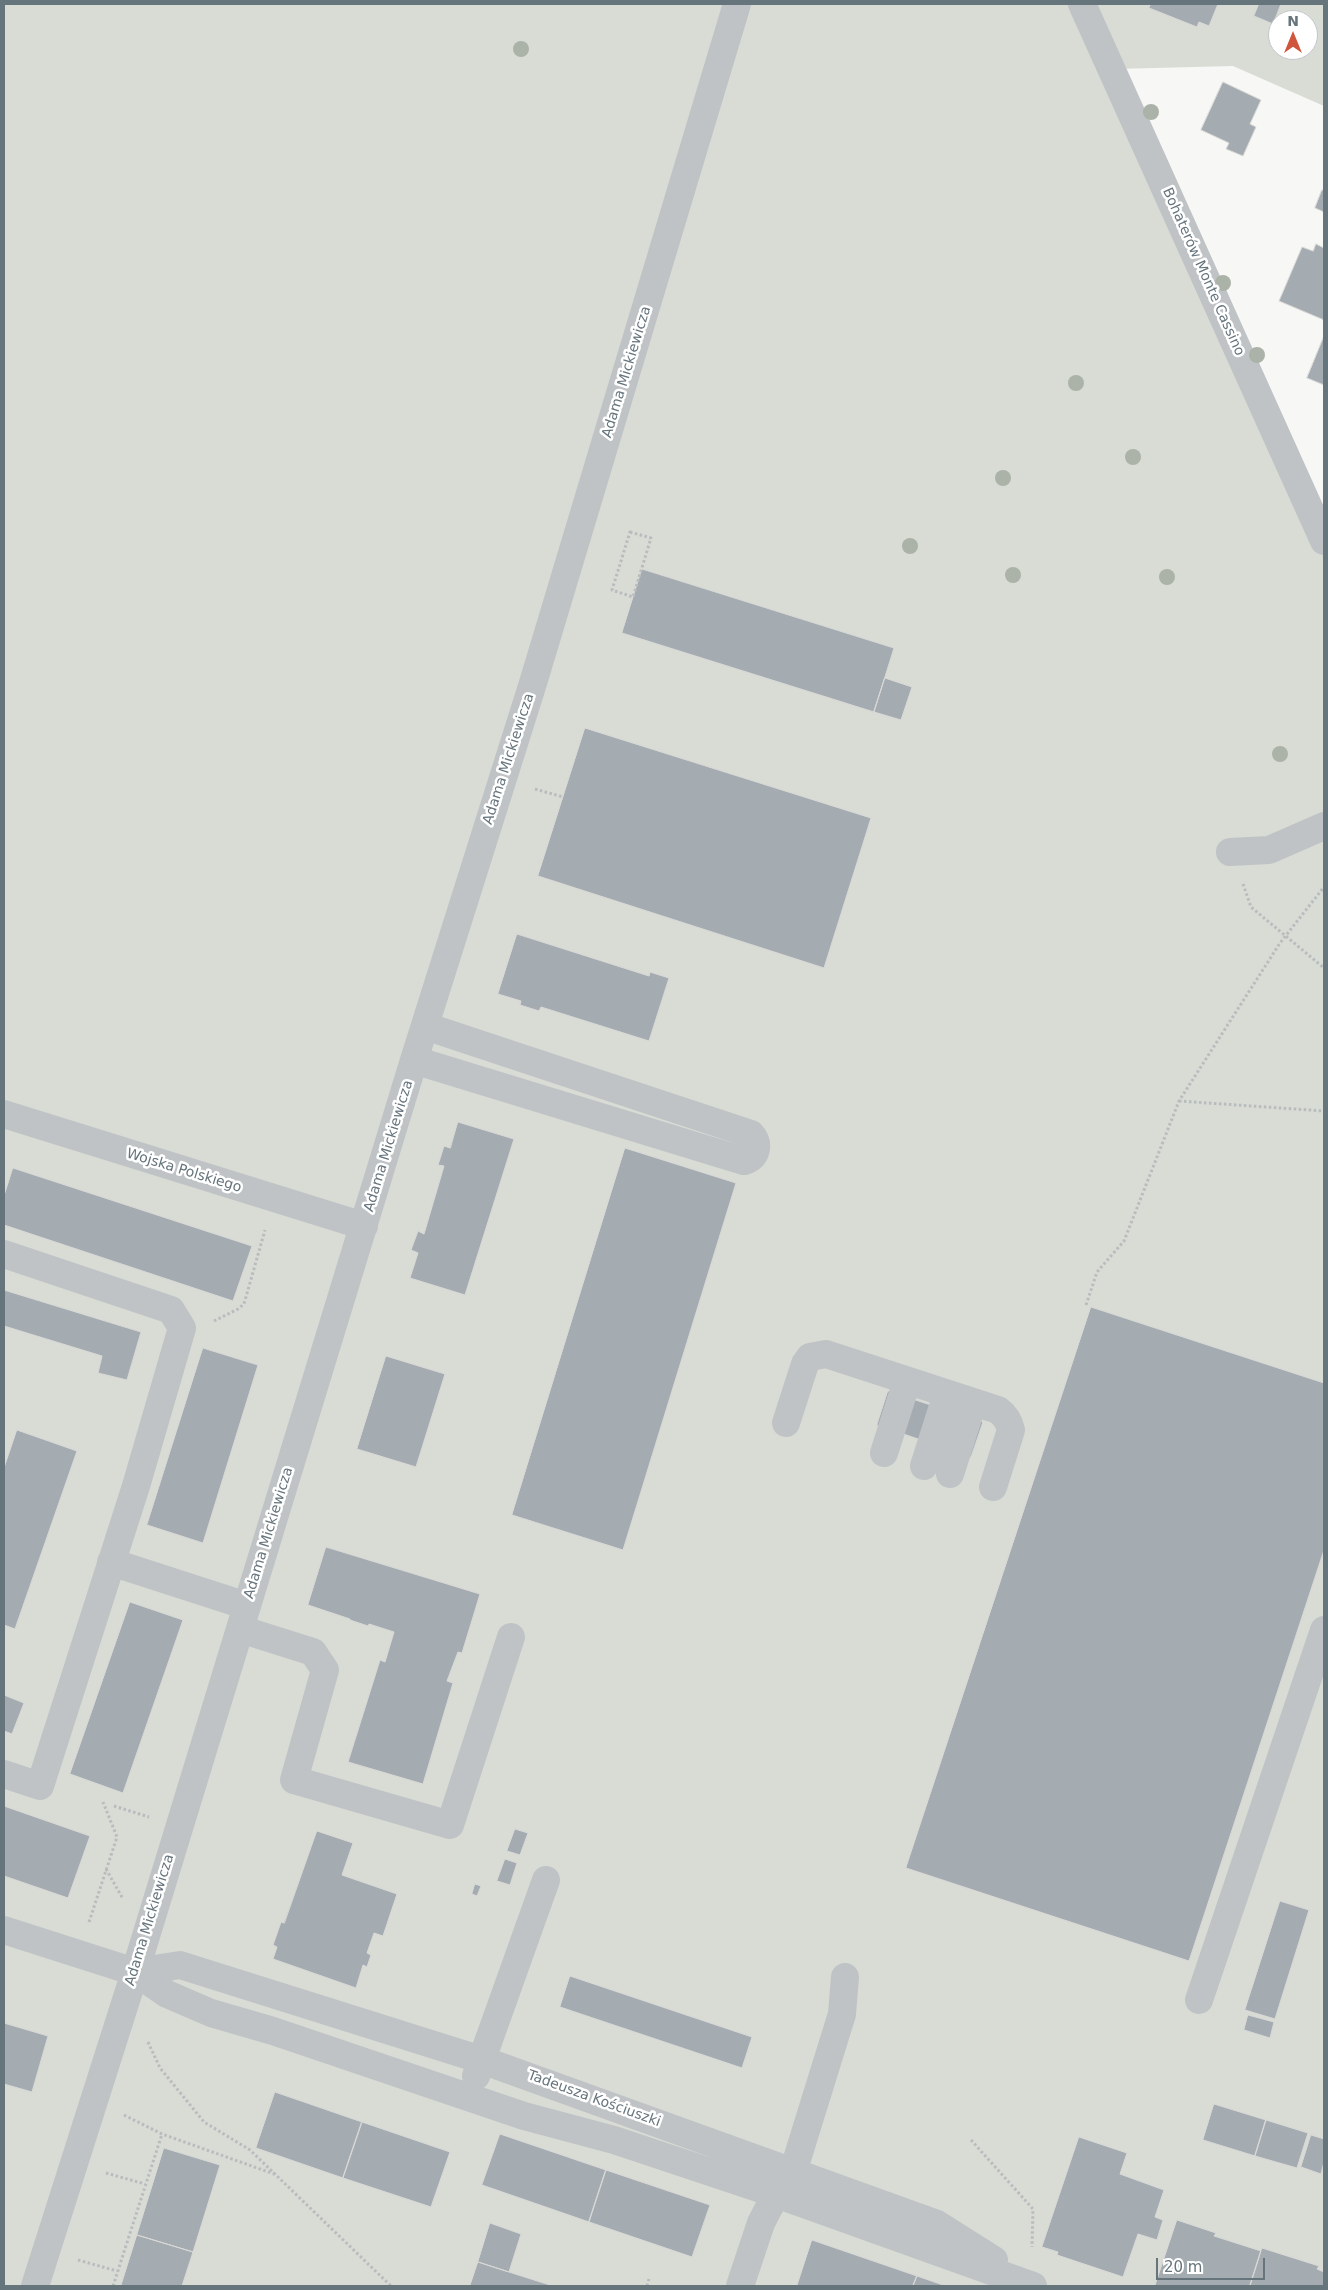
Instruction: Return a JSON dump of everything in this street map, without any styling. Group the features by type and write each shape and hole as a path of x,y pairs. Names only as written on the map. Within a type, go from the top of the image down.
{"street":[{"name":"Adama Mickiewicza","path":"35,2286 135,1972 414,1060 538,665 738,4"},
{"name":"Bohaterów Monte Cassino","path":"1082,4 1324,541"},
{"path":"1230,852 1269,850 1324,826"},
{"path":"414,1060 744,1161 752,1157 757,1150 756,1140 751,1134 425,1026"},
{"name":"Wojska Polskiego","path":"4,1114 364,1226"},
{"path":"4,1254 171,1310 182,1328 136,1486 40,1786 4,1774"},
{"path":"786,1423 805,1364 810,1357 826,1354 998,1410 1004,1414 1011,1430 992,1487"},
{"path":"884,1453 907,1381"},
{"path":"924,1466 947,1394"},
{"path":"950,1474 973,1402"},
{"path":"111,1562 243,1617 313,1652 325,1670 294,1780 450,1825 510,1637"},
{"path":"1199,2000 1324,1630"},
{"path":"470,2097 546,1880"},
{"name":"Tadeusza Kościuszki","path":"4,1930 135,1972 168,1994 211,2012 524,2116 614,2140 776,2194 1034,2286"},
{"name":"Tadeusza Kościuszki","path":"135,1972 180,1965 482,2060 936,2224 1034,2286"},
{"path":"740,2286 761,2223 776,2194 793,2172 842,2014 845,1977"}],"path":[{"path":"630,532 651,538 633,597 612,590 630,532"},
{"path":"546,792 563,796"},
{"path":"1230,852 1251,906 1285,937 1324,968"},
{"path":"1086,1305 1097,1272 1124,1241 1179,1101 1285,937 1324,887"},
{"path":"1179,1101 1324,1111"},
{"path":"182,1328 194,1331 238,1309 244,1304 266,1225"},
{"path":"87,1928 117,1837 104,1802"},
{"path":"114,1806 153,1818"},
{"path":"106,1869 124,1901"},
{"path":"147,2041 160,2068 204,2122 250,2150 391,2286"},
{"path":"116,2112 162,2134 276,2174"},
{"path":"113,2286 162,2134"},
{"path":"971,2140 1033,2209 1032,2247"},
{"path":"98,2171 145,2184"},
{"path":"71,2257 117,2271"},
{"path":"647,2286 650,2279"}],"shaded area":[{"path":"4,4 1324,4 1324,106 1233,66 1114,69 1324,520 1324,2286 4,2286"}],"building":[{"path":"1151,4 1218,4 1209,26 1199,22 1197,27 1149,8"},
{"path":"1259,4 1281,4 1279,10 1268,10 1268,22 1254,16"},
{"path":"1223,82 1261,100 1250,124 1256,127 1243,156 1226,149 1229,143 1201,130"},
{"path":"1322,190 1324,190 1324,212 1315,208"},
{"path":"1316,244 1324,248 1324,320 1279,301 1302,247 1313,251"},
{"path":"1324,336 1324,385 1307,378"},
{"path":"642,569 894,648 874,712 622,633"},
{"path":"885,678 912,687 901,720 874,712"},
{"path":"585,728 871,818 824,968 538,876"},
{"path":"517,934 649,976 650,972 669,978 649,1041 541,1007 539,1011 520,1005 521,1001 498,994"},
{"path":"458,1122 514,1139 465,1295 410,1278 418,1253 411,1250 418,1231 424,1234 444,1166 438,1165 444,1146 450,1148"},
{"path":"625,1148 736,1183 623,1550 512,1515"},
{"path":"13,1168 252,1246 233,1301 4,1225 4,1196"},
{"path":"4,1290 141,1332 127,1380 98,1373 102,1356 4,1326"},
{"path":"1091,1307 1324,1383 1324,1550 1189,1961 906,1868"},
{"path":"203,1348 258,1365 203,1543 147,1525"},
{"path":"386,1356 445,1374 416,1467 357,1449"},
{"path":"888,1391 983,1422 971,1457 877,1425"},
{"path":"17,1430 77,1451 15,1629 4,1625 4,1468"},
{"path":"326,1547 480,1594 462,1653 458,1652 447,1681 453,1683 423,1784 348,1762 380,1660 385,1662 394,1632 369,1624 368,1626 308,1605"},
{"path":"130,1602 183,1620 123,1793 70,1774"},
{"path":"4,1695 24,1703 12,1734 4,1731"},
{"path":"4,1806 90,1836 68,1898 4,1876"},
{"path":"515,1829 528,1833 520,1855 507,1851"},
{"path":"317,1831 353,1843 342,1875 397,1894 383,1936 374,1933 367,1953 371,1955 367,1967 363,1965 356,1988 273,1959 277,1947 273,1945 281,1922 284,1923"},
{"path":"505,1859 517,1863 510,1885 497,1881"},
{"path":"475,1884 481,1886 477,1896 472,1894"},
{"path":"1280,1901 1309,1910 1275,2019 1245,2010"},
{"path":"570,1976 752,2037 742,2068 560,2007"},
{"path":"1248,2015 1274,2022 1270,2038 1244,2030"},
{"path":"4,2023 48,2036 32,2092 4,2084"},
{"path":"275,2092 362,2122 343,2178 256,2148"},
{"path":"1214,2104 1266,2120 1255,2156 1203,2140"},
{"path":"1266,2120 1308,2133 1297,2168 1255,2156"},
{"path":"362,2122 450,2152 431,2207 343,2178"},
{"path":"500,2134 606,2170 589,2222 482,2185"},
{"path":"1311,2135 1324,2139 1324,2162 1321,2174 1301,2167"},
{"path":"1079,2137 1127,2153 1120,2174 1164,2190 1155,2217 1163,2220 1157,2240 1138,2234 1123,2277 1057,2255 1058,2252 1042,2247"},
{"path":"164,2148 220,2165 193,2252 137,2235"},
{"path":"606,2170 710,2205 692,2257 589,2222"},
{"path":"1177,2220 1216,2233 1214,2236 1261,2251 1250,2286 1155,2286"},
{"path":"490,2223 521,2234 509,2272 478,2262"},
{"path":"137,2235 193,2252 182,2286 121,2286"},
{"path":"812,2240 917,2276 913,2286 797,2286"},
{"path":"1262,2248 1319,2266 1317,2269 1324,2272 1324,2286 1250,2286"},
{"path":"478,2262 509,2272 553,2286 470,2286"},
{"path":"917,2276 946,2286 913,2286"}]}
